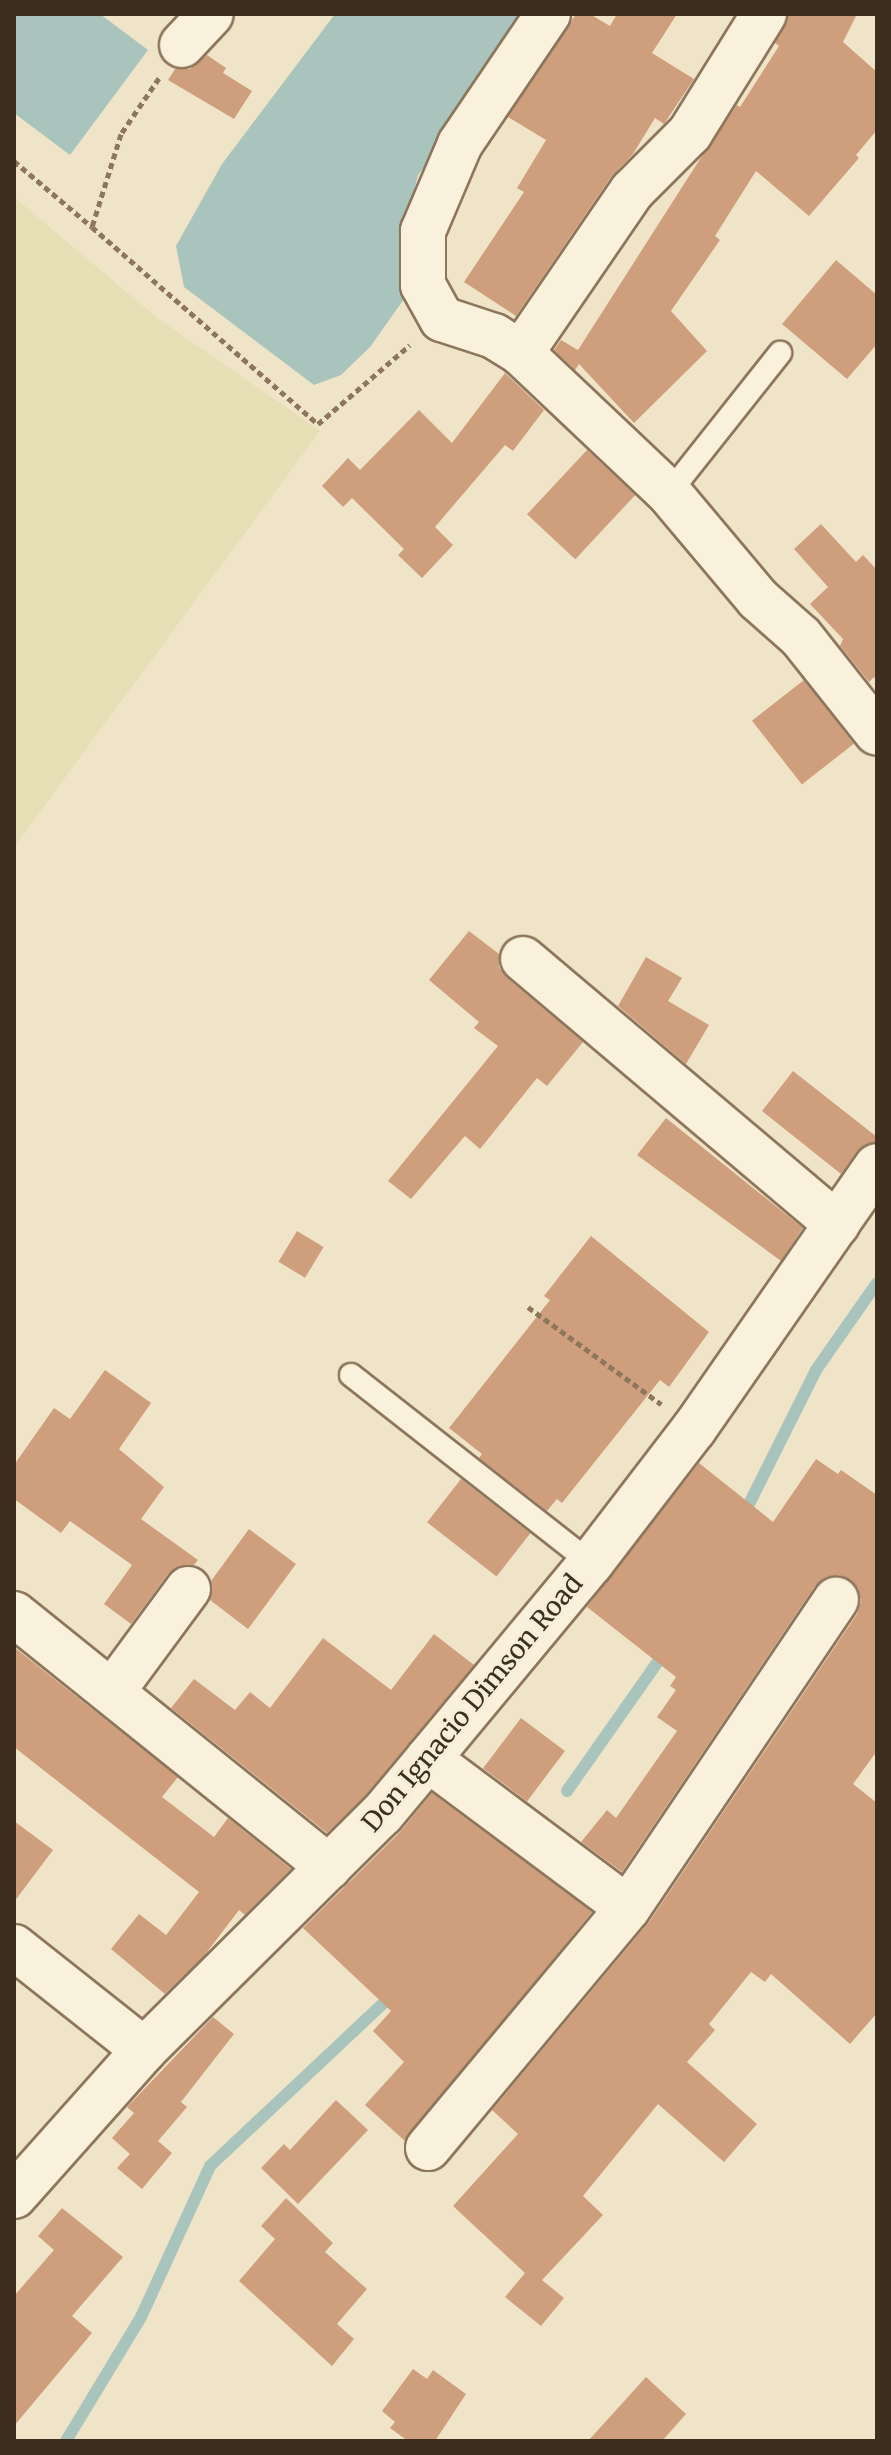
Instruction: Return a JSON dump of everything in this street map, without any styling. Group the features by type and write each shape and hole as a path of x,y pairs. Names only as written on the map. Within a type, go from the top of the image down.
{"street":[{"path":"548,14 460,144 423,231 423,285 442,319 494,336 521,353 669,493 758,599 801,637 877,733"},
{"path":"521,353 632,191 690,133 764,14"},
{"path":"523,959 837,1224"},
{"name":"Don Ignacio Dimson Road","path":"15,2191 144,2050 382,1814 591,1563 694,1429 877,1166"},
{"path":"112,1692 188,1589"},
{"path":"428,2148 628,1908 836,1600"},
{"path":"14,1614 329,1867"},
{"path":"428,1759 628,1908"},
{"path":"14,1947 144,2050"}],"lane":[{"path":"669,493 780,353"},
{"path":"351,1375 591,1563"}],"path":[{"path":"92,227 121,134"},
{"path":"14,161 318,424 442,319"},
{"path":"528,1307 694,1429"}],"shaded area":[{"path":"14,197 156,317 320,431 14,847"}],"water":[{"path":"14,14 100,14 148,50 70,155 14,113"},
{"path":"335,14 525,14 463,119 418,175 405,227 414,285 370,347 341,375 314,385 184,287 176,246 222,164"}],"building":[{"path":"576,14 590,14 610,26 617,14 677,14 652,53 694,79 664,124 655,118 633,154 611,177 516,316 464,282 524,192 517,188 546,140 508,117"},
{"path":"789,14 857,14 843,42 877,72 877,130 856,155 859,158 809,216 756,171 715,236 720,240 671,311 707,351 634,423 579,364 575,370 554,350 561,340 578,350 700,159 737,105 740,107 779,46 775,43"},
{"path":"207,55 226,68 223,73 252,91 234,119 168,80 175,69 190,69"},
{"path":"836,260 877,295 877,344 847,379 782,324"},
{"path":"505,373 544,410 513,451 505,445 435,527 453,545 422,578 398,555 404,549 352,498 343,507 322,486 348,458 360,470 419,410 452,443"},
{"path":"587,450 635,495 575,559 527,514"},
{"path":"821,524 856,562 863,555 877,570 877,680 874,677 869,682 840,646 843,639 810,604 828,587 794,549"},
{"path":"804,680 854,744 802,784 752,721"},
{"path":"469,931 499,954 499,967 507,978 583,1042 547,1086 537,1078 480,1149 465,1136 411,1199 388,1181 498,1046 474,1028 479,1022 429,980"},
{"path":"646,957 682,978 668,1001 709,1025 686,1064 618,1006"},
{"path":"793,1071 877,1137 877,1141 857,1151 841,1174 762,1111"},
{"path":"666,1118 803,1228 781,1261 637,1155"},
{"path":"297,1231 324,1247 305,1278 278,1262"},
{"path":"591,1236 709,1332 669,1387 660,1380 562,1503 557,1499 547,1511 479,1458 482,1454 449,1428 550,1300 544,1296"},
{"path":"105,1370 151,1403 119,1449 164,1487 141,1519 198,1560 194,1565 179,1566 168,1574 131,1624 104,1604 132,1565 70,1521 61,1533 14,1499 14,1465 54,1408 70,1419"},
{"path":"816,1459 838,1474 841,1470 877,1495 877,1751 853,1784 877,1803 877,2013 850,2044 771,1974 765,1982 751,1972 709,2024 715,2030 687,2062 757,2124 724,2162 658,2104 583,2196 603,2215 542,2280 564,2298 541,2326 505,2297 525,2273 453,2206 518,2134 492,2110 649,1922 857,1614 861,1601 858,1588 851,1580 839,1575 826,1577 815,1586 622,1872 581,1842 607,1810 616,1818 677,1731 657,1717 676,1690 670,1686 676,1677 587,1607 699,1463 773,1522"},
{"path":"461,1479 530,1533 496,1577 427,1522"},
{"path":"249,1529 296,1564 248,1629 210,1600 211,1581"},
{"path":"434,1634 474,1665 364,1797 327,1833 171,1708 194,1679 235,1710 250,1692 270,1708 323,1638 391,1690"},
{"path":"14,1647 178,1777 162,1797 214,1837 228,1818 291,1869 245,1915 239,1910 204,1956 165,1994 111,1949 139,1914 166,1935 199,1892 14,1747"},
{"path":"521,1718 565,1751 527,1801 483,1768"},
{"path":"432,1793 592,1912 405,2141 365,2105 404,2062 373,2031 391,2011 303,1928 400,1832"},
{"path":"14,1821 53,1850 14,1902"},
{"path":"213,2017 234,2034 181,2102 187,2107 158,2141 172,2153 142,2189 117,2168 130,2154 112,2138 134,2113 127,2107"},
{"path":"336,2100 368,2130 298,2204 261,2168 284,2144 290,2150"},
{"path":"286,2198 333,2243 325,2252 367,2289 337,2324 354,2339 332,2366 239,2281 275,2239 261,2226"},
{"path":"62,2208 123,2257 72,2316 92,2333 14,2426 14,2296 54,2250 38,2236"},
{"path":"413,2369 427,2379 433,2370 466,2394 435,2441 408,2441 390,2428 395,2422 382,2411"},
{"path":"646,2377 686,2414 662,2441 588,2441"}],"waterway":[{"path":"743,1516 816,1370 877,1283"},
{"path":"567,1791 666,1650"},
{"path":"66,2441 141,2317 210,2166 395,1992"}]}
